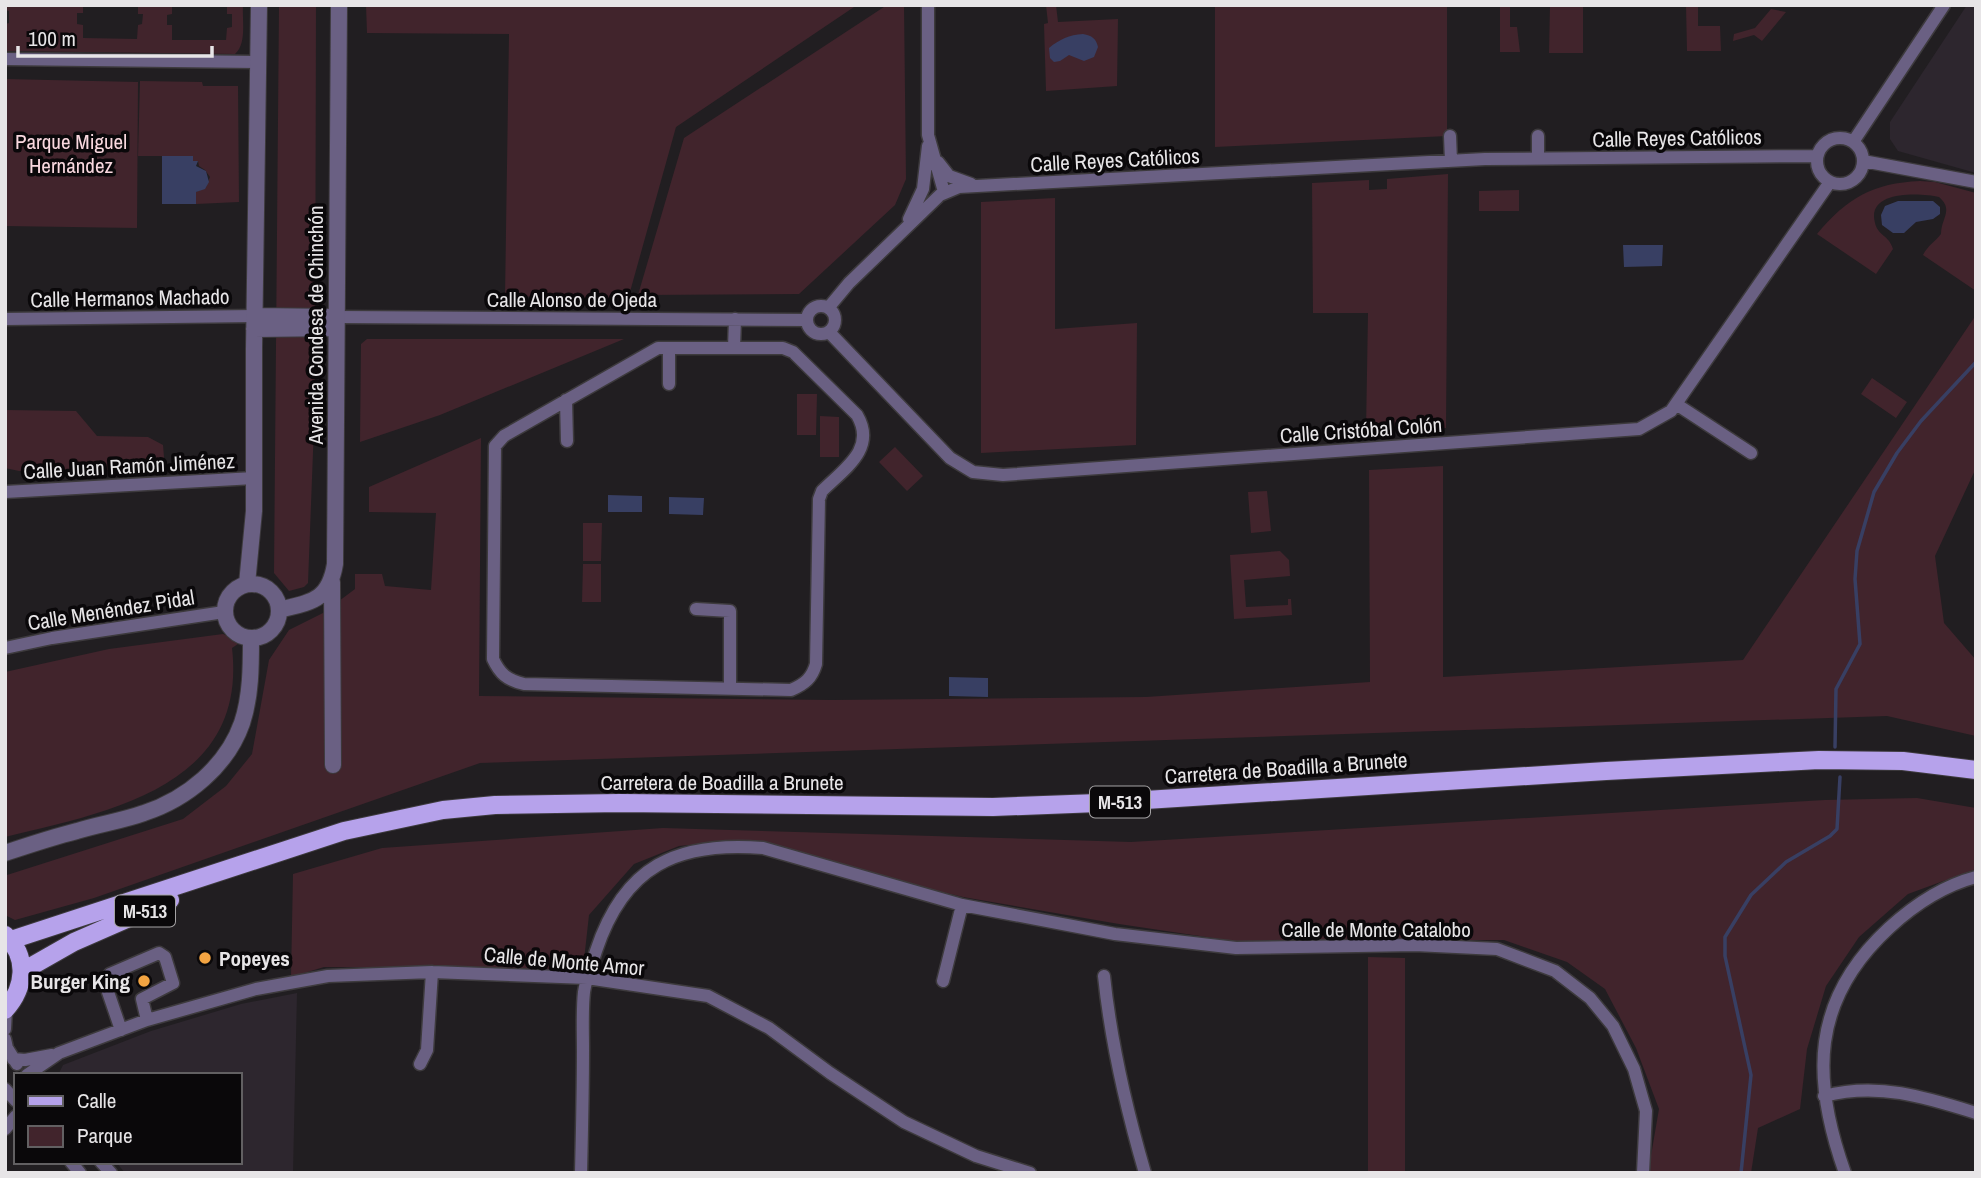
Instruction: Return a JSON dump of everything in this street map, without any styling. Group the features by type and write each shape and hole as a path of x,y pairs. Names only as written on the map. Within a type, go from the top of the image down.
{"main road":[{"name":"Carretera de Boadilla a Brunete","path":"8,937 344,831 443,810 495,805 620,803 993,807 1819,760 1903,761 1976,770"},
{"name":"Carretera de Boadilla a Brunete","path":"23,971 74,943 270,856"},
{"name":"M-513","path":"8,937 20,955 23,971"},
{"path":"6,1010 21,986 23,971"}],"street":[{"path":"247,583 254,511 259,5"},
{"name":"Avenida Condesa de Chinchón","path":"334,765 332,582 335,564 339,5"},
{"path":"905,228 923,189 926,172 928,5"},
{"path":"1853,142 1944,5"},
{"path":"5,59 259,62"},
{"path":"928,135 942,193"},
{"path":"1450,136 1451,161"},
{"path":"1538,136 1538,158"},
{"path":"1846,139 1853,142 1862,153 1863,161 1858,175 1845,184 1830,182 1819,171 1817,156 1825,143 1832,140 1846,139"},
{"name":"Calle Reyes Católicos","path":"942,193 959,187 1451,161 1817,156"},
{"path":"935,159 949,176 980,186"},
{"path":"1863,161 1976,182"},
{"path":"926,172 942,193"},
{"name":"Calle Cristóbal Colón","path":"829,332 950,458 973,472 1003,475 1639,429 1671,411 1830,182"},
{"path":"829,307 942,193"},
{"path":"821,305 829,307 836,320 834,327 829,332 814,332 807,320 809,312 821,305"},
{"path":"734,348 735,318"},
{"name":"Calle Alonso de Ojeda","path":"336,323 735,318 807,320"},
{"name":"Calle Hermanos Machado","path":"5,319 255,323"},
{"path":"255,323 336,323"},
{"path":"658,348 734,348 783,348 793,352 856,415 862,425 864,439 859,453 822,491 819,499 816,664 813,675 791,690 524,684 512,681 499,672 493,659 495,446 504,436 658,348"},
{"path":"669,348 669,384"},
{"path":"566,400 567,441"},
{"path":"1676,404 1751,453"},
{"name":"Calle Juan Ramón Jiménez","path":"5,492 254,478"},
{"path":"279,610 309,602 324,593 332,582"},
{"path":"247,583 255,583 269,589 278,602 279,610 274,627 267,633 251,638 235,633 224,612 233,590 247,583"},
{"path":"696,610 730,611 730,688"},
{"name":"Calle Menéndez Pidal","path":"5,648 224,612"},
{"path":"5,853 144,813 178,799 205,778 233,744 243,721 248,699 251,638"},
{"name":"Calle de Monte Catalobo","path":"581,1173 584,992 604,927 619,901 643,874 668,858 699,849 730,845 763,848 962,905 1115,934 1236,948 1415,945 1497,949 1555,971 1590,998 1613,1026 1634,1069 1646,1111 1643,1173"},
{"path":"1844,1173 1832,1138 1824,1096 1823,1049 1834,1002 1843,983 1867,949 1887,930 1928,896 1976,877"},
{"path":"943,981 962,905"},
{"path":"121,1030 108,992 110,974 159,953 165,957 173,982 142,999 147,1020"},
{"path":"419,1064 427,1050 432,972"},
{"name":"Calle de Monte Amor","path":"13,1059 25,1060 59,1053 147,1020 256,989 328,976 432,972 587,978 708,996 769,1028 904,1122 976,1156 1030,1173"},
{"path":"1104,976 1109,1026 1145,1173"},
{"path":"5,1029 6,1010"},
{"path":"5,1039 13,1059 24,1073"},
{"path":"44,1073 59,1053"},
{"name":"Calle de Monte Amor","path":"29,1073 59,1053"},
{"path":"1824,1096 1854,1091 1913,1094 1976,1113"}],"shaded area":[{"path":"1967,5 1976,5 1976,173 1898,151 1890,139 1890,122"},
{"path":"297,993 293,1173 125,1173 118,1164 242,1164 242,1073 59,1073 63,1065 151,1031 241,1004"}],"green space":[{"path":"5,5 83,5 83,13 77,13 77,24 83,25 83,38 137,39 138,25 142,24 143,14 138,14 138,5 172,5 172,14 167,15 167,25 172,25 172,40 226,40 227,28 232,27 232,14 227,14 227,5 243,5 243,38 235,54 5,51 5,24 9,23 9,11 5,10"},
{"path":"279,5 316,5 315,400 308,583 304,587 289,591 274,573"},
{"path":"366,5 857,5 676,127 628,299 621,299 505,296 509,34 367,33"},
{"path":"887,5 904,5 906,179 895,205 799,294 638,295 684,138"},
{"path":"1046,5 1056,5 1058,22 1118,19 1117,86 1046,91"},
{"path":"1215,5 1447,5 1447,136 1215,147"},
{"path":"1500,5 1510,5 1510,27 1517,27 1520,52 1500,52"},
{"path":"1550,5 1583,5 1583,53 1549,53"},
{"path":"1686,5 1698,5 1698,26 1720,26 1721,51 1687,51"},
{"path":"1771,9 1786,12 1762,41 1754,35 1733,41 1734,34 1755,28"},
{"name":"Parque Miguel Hernández","path":"5,79 138,82 137,228 5,226"},
{"path":"140,81 202,82 203,86 238,86 239,202 196,204 196,192 206,187 210,177 199,166 198,161 193,161 193,156 138,156"},
{"path":"1448,174 1446,428 1366,431 1368,313 1313,313 1312,183 1369,180 1369,190 1387,189 1387,179"},
{"path":"1935,182 1976,193 1976,291 1923,255 1941,234 1946,206 1939,197 1896,196 1879,204 1874,212 1875,223 1893,249 1876,274 1817,234 1839,211 1862,195 1888,185"},
{"path":"1519,190 1519,211 1479,211 1479,191"},
{"path":"1055,198 1055,329 1137,323 1136,445 981,453 981,202"},
{"path":"1976,315 1976,468 1935,556 1944,623 1976,660 1976,736 1887,716 480,763 94,898 15,920 5,915 7,875 183,819 226,786 252,754 269,660 289,630 323,613 355,589 355,574 382,574 385,586 431,590 436,513 369,512 369,487 481,438 479,696 832,700 1146,697 1370,682 1369,470 1443,466 1443,677 1743,660"},
{"path":"367,339 624,339 440,415 360,442 361,344"},
{"path":"1872,378 1907,402 1896,418 1861,394"},
{"path":"797,394 817,394 816,435 797,435"},
{"path":"5,410 76,411 97,436 148,437 163,445 165,469 19,471 5,468"},
{"path":"820,416 839,417 839,457 820,457"},
{"path":"895,447 923,476 907,491 879,462"},
{"path":"1267,491 1271,531 1251,533 1248,492"},
{"path":"583,523 602,523 601,561 583,561"},
{"path":"1280,551 1289,560 1290,576 1244,580 1246,607 1288,605 1288,599 1291,599 1292,615 1234,619 1230,555"},
{"path":"583,564 601,564 601,602 582,602"},
{"path":"223,634 238,644 232,648 231,695 218,733 194,762 163,785 126,803 5,837 5,672 109,649"},
{"path":"1917,798 1976,808 1976,869 1908,894 1859,937 1826,986 1807,1049 1800,1109 1758,1128 1751,1173 1648,1173 1659,1109 1636,1048 1605,989 1567,962 1504,940 1240,942 963,897 732,841 679,846 634,864 589,915 583,969 324,967 291,977 293,874 382,848 663,828 1131,842 1825,800"},
{"path":"1368,957 1405,958 1405,1173 1368,1173"}],"water":[{"path":"1083,34 1096,41 1098,47 1094,57 1084,61 1069,55 1054,62 1050,58 1049,48 1053,45 1069,36"},
{"path":"162,156 193,156 193,161 198,161 196,166 206,171 209,182 205,189 196,192 196,204 162,204"},
{"path":"1898,201 1933,201 1940,207 1940,214 1933,219 1916,222 1904,233 1893,233 1882,225 1881,215 1885,206"},
{"path":"1623,245 1663,245 1662,266 1624,267"},
{"path":"608,495 642,496 642,512 608,512"},
{"path":"669,497 704,498 703,515 669,514"},
{"path":"949,677 988,678 988,697 949,696"}],"waterway":[{"path":"1835,747 1836,689 1860,644 1855,579 1857,551 1874,492 1897,453 1921,421 1976,362"},
{"path":"1741,1173 1751,1075 1725,956 1725,937 1751,895 1786,862 1837,829 1840,777"}],"place":[{"name":"Popeyes","path":"205,958"},
{"name":"Burger King","path":"144,981"}]}
